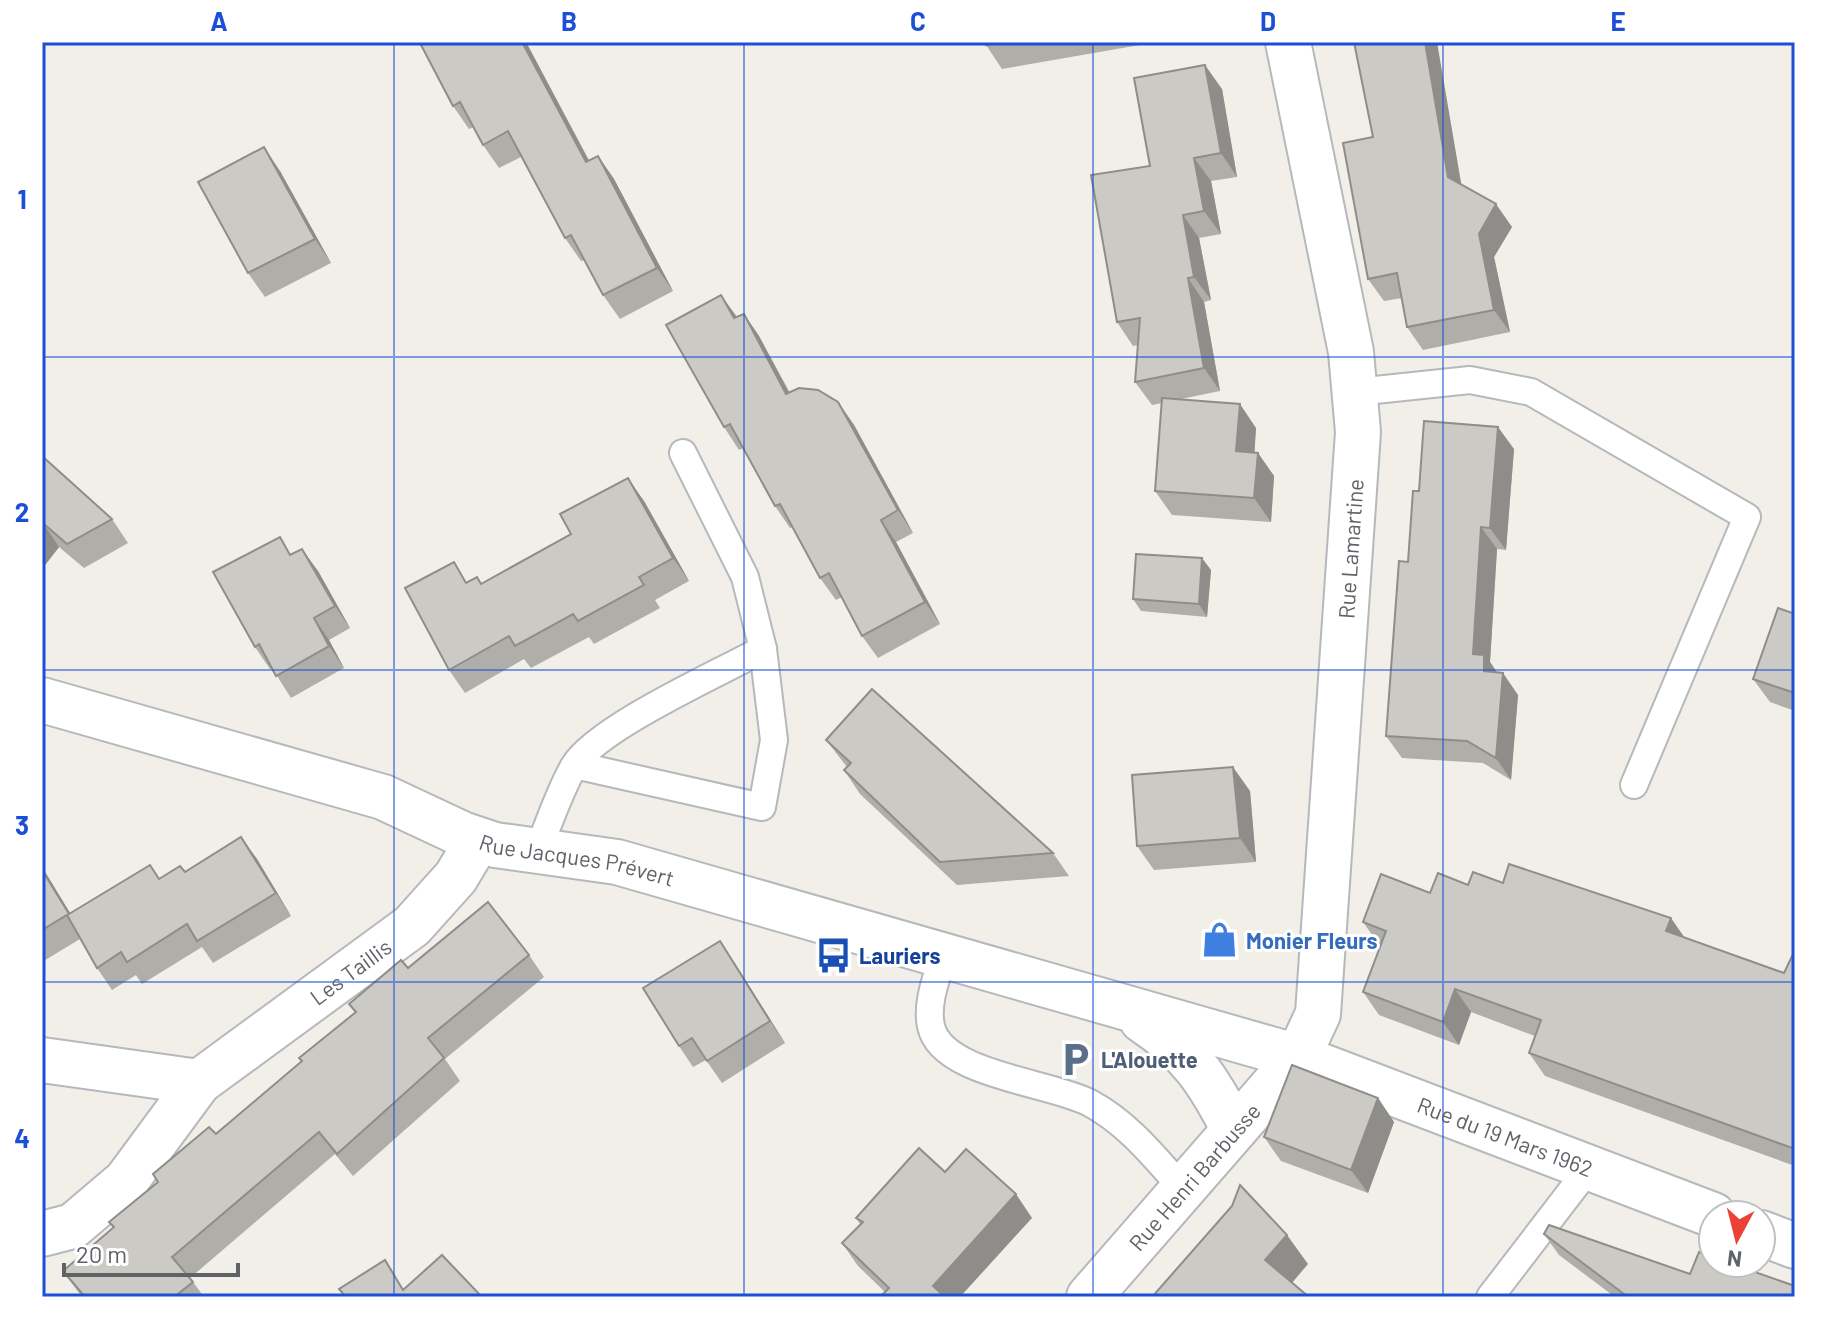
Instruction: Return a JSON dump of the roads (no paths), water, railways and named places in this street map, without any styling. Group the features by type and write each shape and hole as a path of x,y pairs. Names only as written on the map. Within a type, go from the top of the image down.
{"street":[{"name":"Rue Lamartine","path":"1288,42 1356,392 1357,467 1321,990 1318,1014 1298,1057"},
{"name":"Rue Jacques Prévert","path":"42,700 383,797 478,840 537,852 617,862 1298,1057"},
{"name":"Les Taillis","path":"42,1234 73,1226 126,1181 199,1082 412,926 456,877 478,840"},
{"name":"Rue Jacques Prévert","path":"1116,1003 1174,1041 1189,1056 1203,1073 1234,1130"},
{"name":"Rue Henri Barbusse","path":"1089,1297 1298,1057"},
{"name":"Rue du 19 Mars 1962","path":"1298,1057 1697,1209"},
{"path":"42,1060 199,1082"}],"lane":[{"path":"1356,392 1470,380 1531,392 1747,517 1634,785"},
{"path":"575,765 762,807 774,740 763,649 745,577 683,453"},
{"path":"537,852 575,765 610,734 763,649"},
{"path":"943,955 930,1010 931,1026 941,1047 964,1064 1066,1092 1112,1116 1130,1130 1184,1190"},
{"path":"1490,1297 1589,1168"}],"place":[{"name":"Monier Fleurs","path":"1220,940"},
{"name":"Lauriers","path":"833,955"},
{"name":"L'Alouette","path":"1075,1059"}]}
